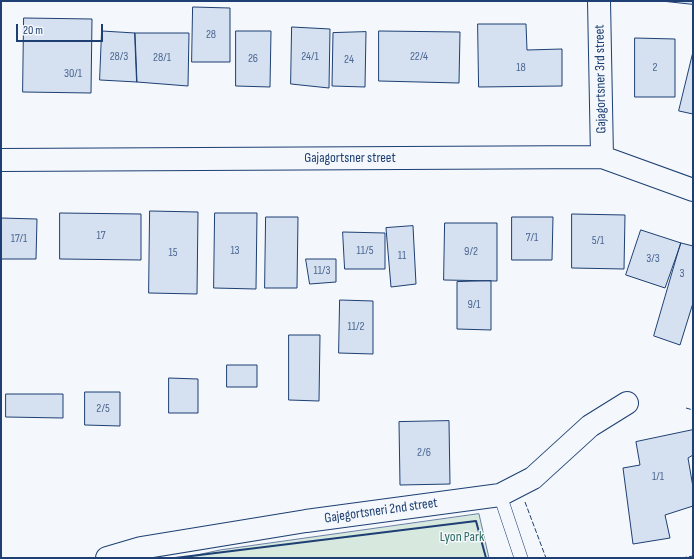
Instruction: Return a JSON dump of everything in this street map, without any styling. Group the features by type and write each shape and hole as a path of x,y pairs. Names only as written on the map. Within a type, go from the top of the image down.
{"street":[{"name":"Gajagortsner 3rd street","path":"599,1 602,157"},
{"name":"Gajagortsner street","path":"1,160 602,157 693,190"},
{"name":"Gajegortsneri 2nd street","path":"107,558 141,548 298,522 500,495 533,478 590,426 627,403"}],"lane":[{"path":"500,495 521,558"}],"green space":[{"name":"Lyon Park","path":"479,514 489,558 183,558 220,550"}],"building":[{"path":"662,1 693,1 693,4"},
{"path":"193,7 230,8 230,62 192,62"},
{"path":"24,18 92,19 91,93 23,92"},
{"path":"478,24 526,24 527,50 562,49 562,86 479,87"},
{"path":"292,27 330,29 329,88 291,84"},
{"path":"102,31 135,33 137,82 100,80"},
{"path":"236,31 271,31 270,87 236,86"},
{"path":"379,31 460,32 459,83 379,81"},
{"path":"366,32 365,87 332,86 333,33"},
{"path":"135,33 189,33 188,86 137,82"},
{"path":"635,38 675,39 675,97 635,97"},
{"path":"693,52 693,114 679,111"},
{"path":"150,211 198,212 197,294 149,293"},
{"path":"60,213 141,214 141,260 60,259"},
{"path":"215,213 257,213 256,289 214,288"},
{"path":"572,214 625,215 624,269 572,268"},
{"path":"266,217 298,217 297,288 265,288"},
{"path":"512,217 553,217 552,260 512,260"},
{"path":"1,218 37,219 36,259 1,259"},
{"path":"445,223 497,223 497,281 444,280"},
{"path":"413,226 416,284 391,287 386,228"},
{"path":"641,230 681,243 665,288 626,275"},
{"path":"343,232 385,233 385,269 345,269"},
{"path":"681,243 693,246 693,303 680,345 654,336"},
{"path":"306,259 336,259 336,282 310,284"},
{"path":"491,281 491,330 457,329 457,282"},
{"path":"340,300 373,301 373,354 339,353"},
{"path":"289,335 320,335 319,401 289,400"},
{"path":"227,365 257,365 257,387 227,387"},
{"path":"169,378 198,379 198,413 169,413"},
{"path":"85,392 120,392 120,426 85,425"},
{"path":"6,394 63,394 63,418 6,417"},
{"path":"449,421 450,484 400,485 399,422"},
{"path":"693,430 693,455 688,458 693,487 693,506 665,515 670,538 633,544 623,468 640,465 636,442"}],"fence":[{"path":"686,408 693,410"},
{"path":"525,502 546,558"},
{"path":"682,558 693,556"}],"wall":[{"path":"175,558 476,521 486,558"}]}
